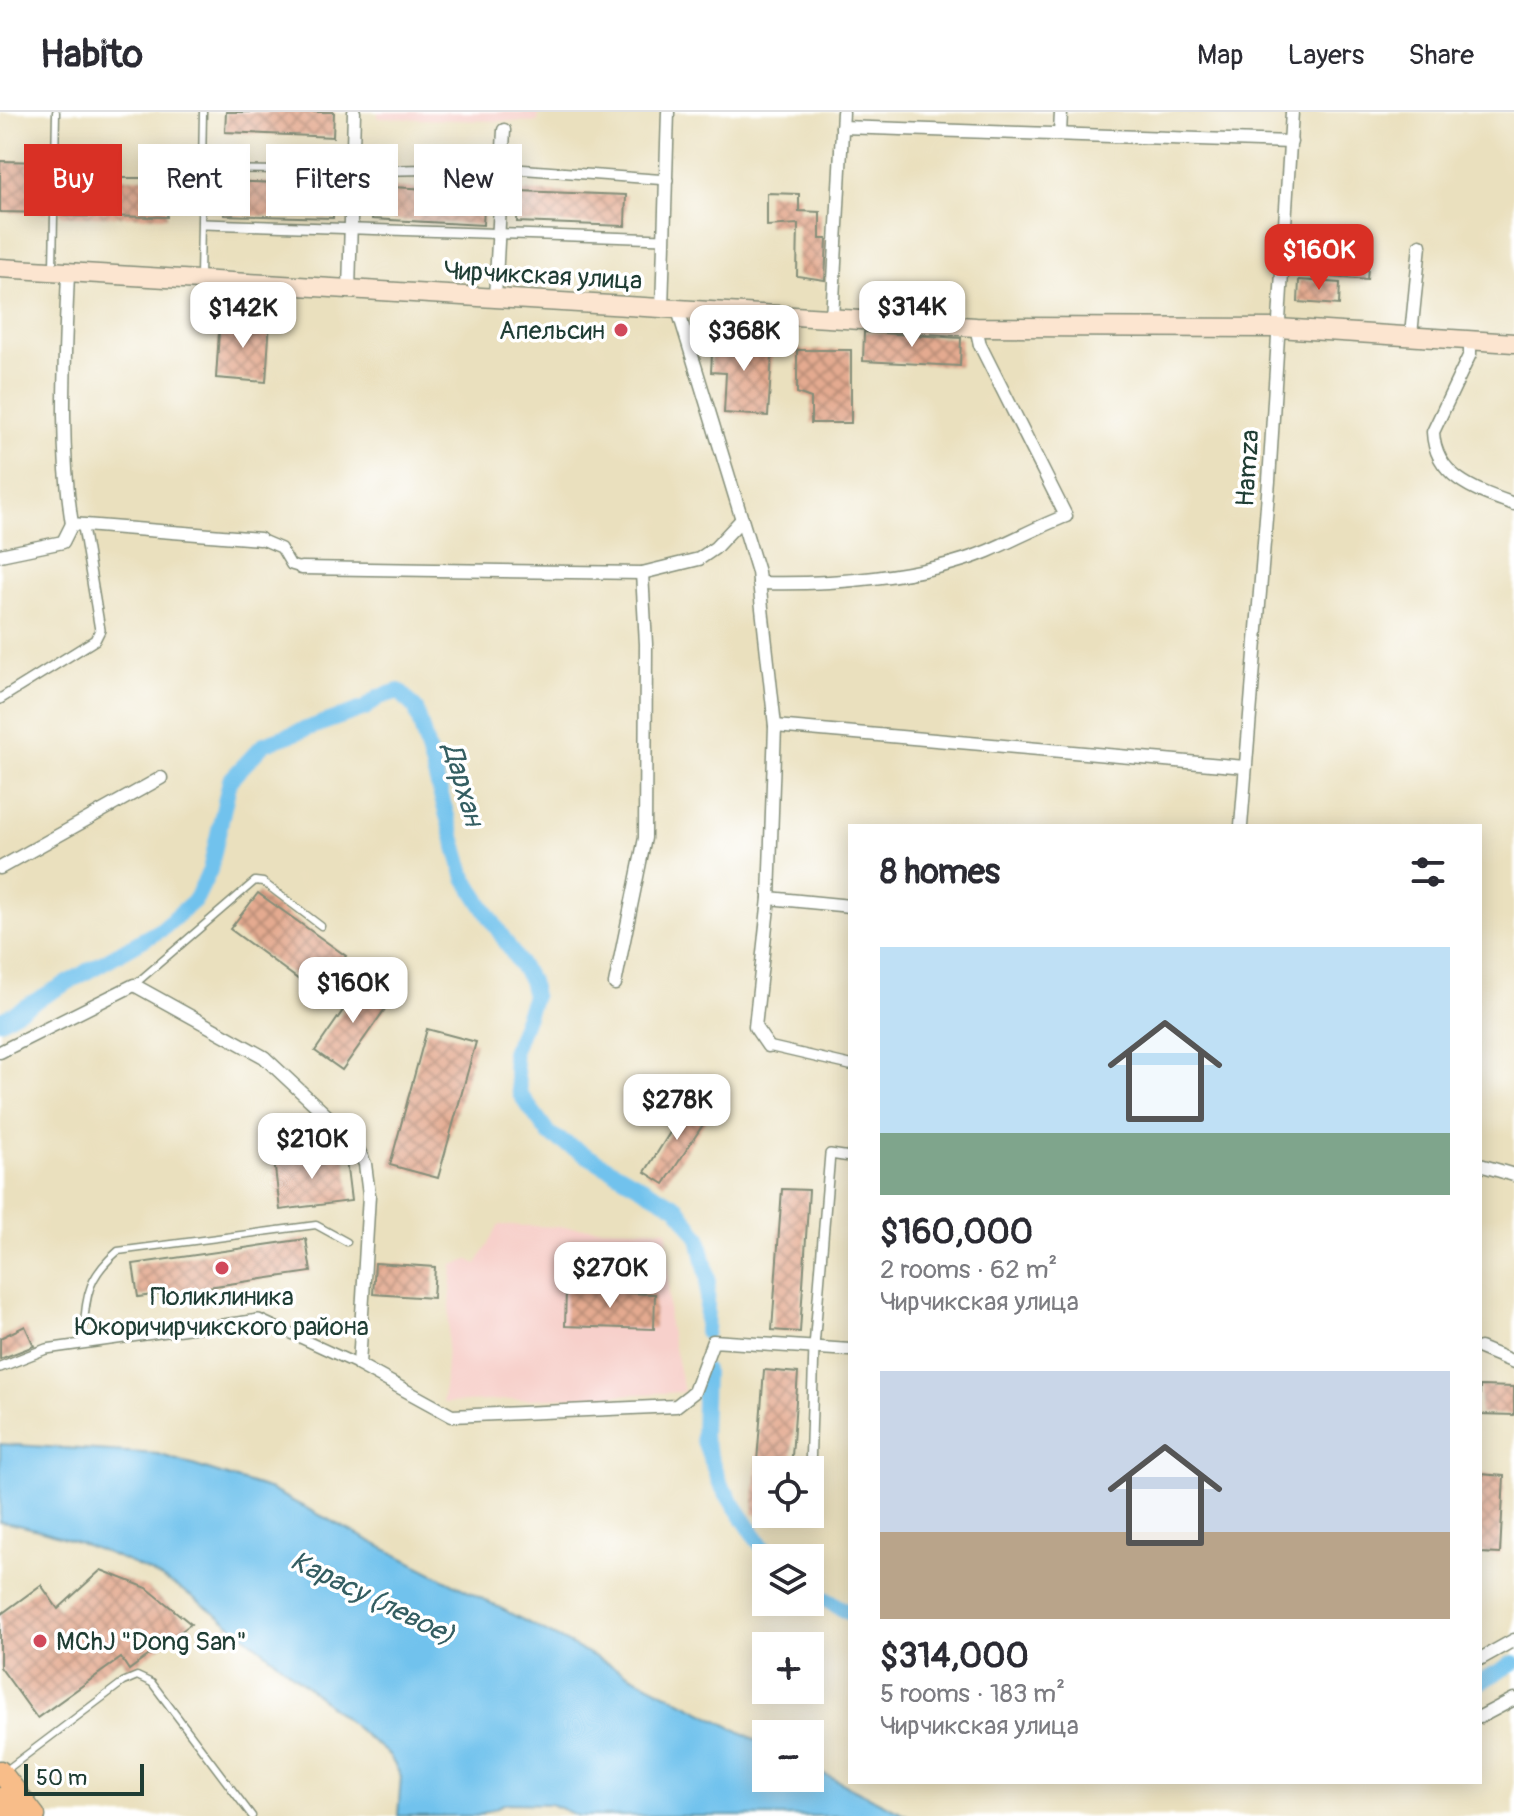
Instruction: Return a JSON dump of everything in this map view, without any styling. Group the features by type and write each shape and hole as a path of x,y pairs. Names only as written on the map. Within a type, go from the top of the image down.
{"main road":[{"name":"Чирчикская улица","path":"0,268 976,327 1278,328 1514,343"},
{"path":"1,1772 35,1816"},
{"path":"0,1798 14,1816"}],"street":[{"path":"353,144 354,112"},
{"path":"668,112 664,239 670,309 742,519 759,583 775,726 769,898 755,1027 768,1046 848,1065"},
{"path":"832,319 843,112"},
{"path":"1060,134 1061,112"},
{"name":"Hamza","path":"1241,824 1292,112"},
{"path":"842,127 1291,142"},
{"path":"503,144 504,130"},
{"path":"522,169 668,180"},
{"path":"349,291 352,216"},
{"path":"495,298 499,216"},
{"path":"204,224 664,239"},
{"path":"1411,335 1420,245"},
{"path":"0,699 95,640 100,630 66,489 60,272"},
{"path":"759,583 835,584 945,564 987,552 1066,516 980,345 976,327"},
{"path":"1470,340 1470,354 1433,432 1433,441 1442,462 1464,485 1514,504"},
{"path":"77,526 260,539 281,548 291,565 301,568 642,573 699,559 715,548 742,519"},
{"path":"0,555 63,542 77,526"},
{"path":"615,984 645,838 646,644 642,573"},
{"path":"775,726 1245,767"},
{"path":"0,868 161,778"},
{"path":"769,898 848,906"},
{"path":"0,1052 134,985 264,1057 354,1141 365,1164 369,1195 359,1365"},
{"path":"810,1456 814,1347 830,1154 848,1157"},
{"path":"1482,1166 1514,1175"},
{"path":"0,1367 46,1349 259,1319 359,1365 452,1416 676,1406 694,1392 713,1341 848,1350"},
{"path":"1482,1349 1514,1362"},
{"path":"1482,1658 1514,1640"},
{"path":"1482,1716 1514,1699"}],"lane":[{"path":"56,112 60,272"},
{"path":"202,144 203,112"},
{"path":"200,281 204,216"},
{"path":"134,985 255,881 263,882 321,926"},
{"path":"82,1344 88,1292 98,1269 118,1251 316,1225 347,1242"},
{"path":"1,1772 123,1682 137,1676 152,1683 252,1816"}],"shaded area":[{"path":"378,112 539,112 538,122 378,118"},
{"path":"499,1225 667,1230 669,1325 684,1392 443,1403 453,1265 469,1260 477,1264"}],"water":[{"name":"Карасу (левое)","path":"0,1444 158,1454 271,1490 752,1738 752,1792 824,1792 824,1774 908,1816 578,1816 550,1804 506,1803 477,1816 398,1816 401,1776 389,1755 214,1613 170,1583 123,1560 45,1532 0,1522"}],"building":[{"path":"226,112 334,112 333,137 225,132"},
{"path":"0,161 24,162 24,212 0,212"},
{"path":"122,178 138,178 138,216 167,217 64,216 122,216"},
{"path":"250,182 266,183 266,216 333,218 250,216"},
{"path":"398,187 414,188 414,216 484,216 483,225 372,219 372,216 398,216"},
{"path":"522,191 626,195 625,226 517,222 517,216 522,216"},
{"path":"767,193 799,194 799,211 820,212 820,239 827,239 825,280 797,276 798,224 767,226"},
{"path":"1336,240 1370,243 1367,280 1333,277"},
{"path":"1299,280 1340,283 1339,305 1298,302"},
{"path":"220,317 270,321 266,382 216,378"},
{"path":"864,332 961,338 960,366 863,361"},
{"path":"713,336 773,340 768,416 724,413 726,373 711,372"},
{"path":"797,350 851,350 851,423 811,423 811,398 797,393"},
{"path":"258,893 346,956 318,994 230,929"},
{"path":"364,980 392,999 342,1070 315,1051"},
{"path":"427,1029 476,1042 438,1178 390,1165"},
{"path":"690,1101 710,1114 664,1184 645,1172"},
{"path":"345,1152 351,1201 280,1210 274,1160"},
{"path":"782,1189 809,1190 800,1332 772,1330"},
{"name":"Поликлиника Юкоричирчикского района","path":"306,1239 311,1272 138,1297 133,1264"},
{"path":"375,1263 435,1267 433,1298 373,1294"},
{"path":"566,1291 655,1294 654,1329 565,1326"},
{"path":"25,1326 34,1346 0,1359 0,1338"},
{"path":"764,1370 798,1373 792,1456 757,1456"},
{"path":"1482,1386 1514,1387 1514,1415 1482,1414"},
{"path":"1482,1474 1504,1476 1500,1554 1482,1553"},
{"path":"101,1570 147,1588 191,1624 129,1670 121,1658 37,1718 0,1667 0,1615 41,1585 58,1609"}],"waterway":[{"name":"Дархан","path":"0,1021 162,929 196,899 210,870 230,780 264,744 365,708 379,697 399,691 416,709 465,878 530,980 534,996 513,1053 520,1094 549,1134 677,1207 699,1238 708,1278 706,1332"},
{"name":"Дархан","path":"705,1370 703,1438 720,1484 761,1544"},
{"name":"Дархан","path":"824,1599 848,1612"},
{"name":"Дархан","path":"1482,1681 1514,1663"}],"place":[{"name":"Апельсин","path":"621,330"},
{"name":"Поликлиника Юкоричирчикского района","path":"222,1268"},
{"name":"MChJ \"Dong San\"","path":"40,1641"}]}
